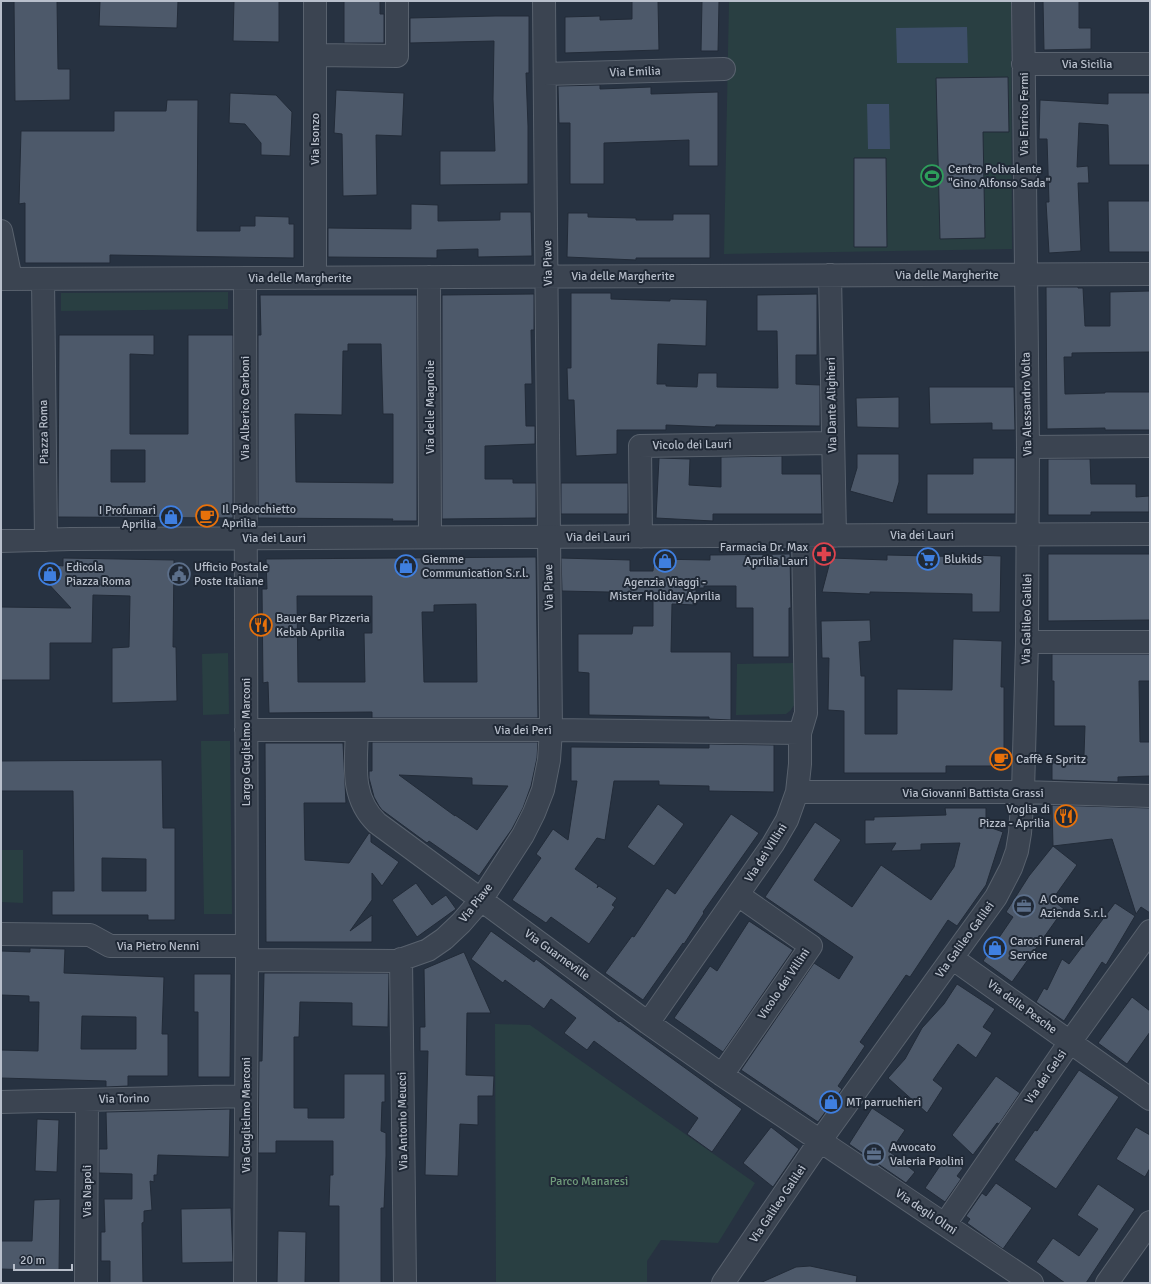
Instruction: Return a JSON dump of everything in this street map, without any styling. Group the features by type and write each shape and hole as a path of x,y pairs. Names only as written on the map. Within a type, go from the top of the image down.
{"street":[{"name":"Via Isonzo","path":"315,1 315,278"},
{"path":"315,55 397,56 397,1"},
{"name":"Via Piave","path":"246,953 388,961 401,959 428,950 444,939 461,923 481,900 523,835 539,802 543,790 549,760 551,730 548,537 548,276 544,1"},
{"name":"Via Enrico Fermi","path":"1023,1 1025,274"},
{"name":"Via Sicilia","path":"1023,64 1150,64"},
{"name":"Via Emilia","path":"545,74 724,69"},
{"path":"1,232 6,279"},
{"name":"Via Alessandro Volta","path":"1025,274 1028,535"},
{"name":"Via delle Margherite","path":"6,279 1150,274"},
{"name":"Via Dante Alighieri","path":"830,275 835,536"},
{"name":"Via delle Magnolie","path":"429,277 430,537"},
{"name":"Via Alberico Carboni","path":"245,278 245,539"},
{"name":"Piazza Roma","path":"42,279 46,540"},
{"name":"Vicolo dei Lauri","path":"641,536 640,446 833,443"},
{"path":"1028,447 1150,446"},
{"name":"Via dei Lauri","path":"46,540 1150,534"},
{"name":"Via Galileo Galilei","path":"723,1283 820,1141 996,897 1011,868 1017,851 1020,833 1023,792 1028,535"},
{"name":"Via dei Villini","path":"648,1023 738,895 783,828 791,811 797,792 800,764 800,733 806,713 803,536"},
{"name":"Largo Guglielmo Marconi","path":"245,539 246,953"},
{"path":"1,541 46,540"},
{"path":"1027,642 1150,642"},
{"name":"Via dei Peri","path":"246,730 551,730 800,733"},
{"name":"Via Guarneville","path":"357,730 356,786 362,803 370,815 382,827 648,1023 820,1141"},
{"name":"Via Giovanni Battista Grassi","path":"797,792 1023,792 1150,796"},
{"name":"Vicolo dei Villini","path":"722,1075 811,946 738,895"},
{"name":"Via dei Gelsi","path":"945,1224 1070,1042 1150,931"},
{"name":"Via Pietro Nenni","path":"1,934 90,935 110,946 246,953"},
{"name":"Via Guglielmo Marconi","path":"246,953 246,1283"},
{"name":"Via delle Pesche","path":"952,958 1150,1099"},
{"name":"Via Antonio Meucci","path":"401,959 405,1283"},
{"name":"Via Torino","path":"1,1102 246,1096"},
{"name":"Via Napoli","path":"86,1283 87,1100"},
{"name":"Via degli Olmi","path":"820,1141 1032,1283"},
{"path":"1107,1283 1150,1222"}],"green space":[{"path":"729,1 1011,1 1012,249 724,254"},
{"path":"228,292 228,309 61,311 61,293"},
{"path":"228,653 229,714 203,715 202,654"},
{"path":"793,663 794,705 791,710 786,714 736,715 737,664"},
{"path":"201,741 230,741 232,914 204,914"},
{"path":"1,850 23,850 23,903 1,902"},
{"name":"Parco Manaresi","path":"495,1024 530,1025 755,1183 718,1243 661,1240 647,1261 647,1283 496,1283"}],"water":[{"path":"967,27 968,63 897,63 896,28"},
{"path":"867,104 889,104 890,149 868,149"}],"building":[{"path":"14,1 57,1 58,69 70,69 70,100 15,101"},
{"path":"100,1 178,1 177,28 99,26"},
{"path":"234,1 279,1 279,42 233,41"},
{"path":"344,1 380,1 380,14 384,14 384,43 344,43"},
{"path":"632,1 658,1 659,50 565,53 565,17 600,16 600,20 632,19"},
{"path":"702,1 719,1 718,51 701,51"},
{"path":"1043,1 1079,1 1079,28 1091,28 1091,49 1044,50"},
{"path":"529,16 529,73 526,73 528,184 440,185 440,151 495,151 493,99 494,41 410,43 410,18"},
{"path":"1008,77 1009,132 983,132 985,238 940,239 936,78"},
{"path":"600,85 600,89 651,87 651,94 718,92 718,166 689,166 689,140 604,143 604,184 570,184 570,123 559,123 558,86"},
{"path":"336,90 404,93 402,136 376,135 377,195 343,196 342,134 334,133"},
{"path":"230,93 276,95 292,112 290,156 261,155 261,143 245,124 229,123"},
{"path":"1108,93 1150,93 1150,165 1109,165 1108,125 1079,123 1077,167 1088,166 1089,183 1078,183 1081,251 1049,253 1046,202 1049,202 1047,139 1039,139 1040,100 1108,104"},
{"path":"167,100 198,100 197,231 240,231 240,226 255,226 255,216 289,217 289,224 294,224 294,258 110,255 110,263 25,263 25,203 19,204 21,131 114,131 114,111 166,111"},
{"path":"854,158 886,158 887,247 854,247"},
{"path":"1108,201 1150,201 1150,252 1109,252"},
{"path":"411,204 438,205 438,221 500,220 500,212 531,212 532,256 478,257 478,249 437,250 437,258 328,257 328,228 411,229"},
{"path":"568,213 588,213 588,217 636,218 636,220 673,220 673,214 710,214 710,258 636,258 636,260 567,257"},
{"path":"1046,287 1083,288 1085,326 1110,326 1110,292 1150,291 1150,352 1072,353 1072,357 1064,357 1065,394 1150,392 1150,430 1105,430 1105,428 1047,429"},
{"path":"571,293 611,293 611,299 670,301 670,299 707,300 706,346 658,344 657,384 666,384 666,386 697,387 698,373 717,373 717,387 778,388 777,331 757,331 757,295 817,294 817,355 796,355 796,384 820,385 820,426 716,425 715,427 666,425 666,430 617,430 617,454 576,456 574,400 568,400 567,368 571,368"},
{"path":"534,294 534,330 531,330 532,384 525,384 526,426 535,426 535,444 485,446 485,479 513,479 513,483 536,483 536,518 442,519 442,295"},
{"path":"260,295 417,295 417,521 392,521 393,519 258,518 258,335 261,335","holes":["348,344 381,344 383,414 393,414 393,483 296,482 295,414 342,415 343,351 348,351"]},
{"path":"59,335 154,335 154,355 130,354 130,434 188,434 188,335 233,335 233,518 58,517","holes":["111,450 145,450 145,482 111,482"]},
{"path":"929,387 1014,387 1015,430 992,430 992,423 930,424"},
{"path":"899,397 899,428 857,427 856,398"},
{"path":"857,454 899,454 899,482 893,503 850,491 857,468"},
{"path":"782,456 782,474 821,474 822,514 713,514 713,521 656,518 659,458 690,459 689,485 721,487 721,457"},
{"path":"973,458 1015,458 1015,514 927,514 927,474 973,474"},
{"path":"1048,459 1090,459 1091,484 1136,484 1136,497 1149,496 1149,512 1091,512 1091,515 1048,515"},
{"path":"561,483 628,483 628,514 561,514"},
{"path":"790,554 791,608 789,608 789,657 753,657 753,608 736,608 736,586 704,586 704,588 696,588 696,605 672,604 671,652 731,652 731,720 709,719 709,717 589,715 589,673 578,672 578,634 632,634 633,626 653,626 653,593 562,591 561,558 630,560 630,571 653,571 654,559 710,560 710,555"},
{"path":"1048,554 1150,554 1150,620 1048,621"},
{"path":"887,555 973,557 973,555 1001,556 1000,612 972,612 972,594 870,592 870,594 822,592 831,558 887,560"},
{"path":"536,557 538,718 372,718 372,712 269,713 268,682 263,683 262,589 267,589 266,559","holes":["297,596 372,596 372,633 364,633 365,682 298,682","476,604 477,682 424,682 422,612 434,612 434,605"]},
{"path":"63,558 174,560 173,647 176,647 177,701 112,703 112,648 129,647 130,596 93,595 92,643 50,643 50,680 1,680 1,607 71,608 44,579 43,570 48,564 63,566"},
{"path":"870,620 871,641 859,642 861,676 865,676 865,734 897,734 897,689 952,690 953,639 1002,641 1001,687 1004,687 1004,766 946,766 946,773 844,773 844,711 828,710 829,658 822,658 821,621"},
{"path":"1052,654 1150,654 1150,681 1139,681 1140,742 1150,742 1150,776 1118,777 1118,782 1052,780 1052,756 1084,755 1085,726 1054,726 1054,681 1052,681"},
{"path":"372,742 538,742 537,758 531,786 523,808 512,829 479,876 429,841 427,843 382,810 374,797 369,778 369,771 372,771","holes":["399,775 472,778 472,785 508,786 477,830 455,816"]},
{"path":"265,743 343,743 346,803 304,803 305,860 349,863 369,833 371,834 371,842 399,862 382,886 372,873 372,900 350,931 372,915 372,942 266,942"},
{"path":"709,744 774,745 774,792 709,791 709,786 659,785 659,781 614,781 605,840 597,838 575,869 598,885 597,888 599,886 617,898 612,905 615,907 589,944 551,917 546,923 512,900 541,858 536,854 553,829 568,840 577,781 571,781 571,747 709,748"},
{"path":"162,760 163,828 175,828 175,920 148,920 148,915 52,915 52,891 74,891 73,791 1,791 1,761","holes":["102,858 146,859 146,891 102,891"]},
{"path":"658,804 684,824 654,866 627,847"},
{"path":"1052,805 1150,808 1150,913 1141,907 1136,914 1112,839 1053,846"},
{"path":"945,808 986,808 986,826 1003,832 986,885 957,926 948,920 910,977 906,975 860,1042 865,1046 838,1086 842,1089 818,1122 741,1070 814,963 839,979 853,957 765,897 815,822 841,840 814,880 852,907 881,865 931,900 954,867 960,843 921,844 921,850 891,851 896,843 865,844 865,820 874,820 874,817 946,815"},
{"path":"731,814 759,833 703,912 704,913 684,944 683,943 643,1000 605,973 632,936 634,937 667,888 675,894"},
{"path":"1053,846 1077,865 1052,900 1064,909 1012,982 983,961 1013,917 1006,912 1029,876"},
{"path":"416,883 432,905 446,895 456,909 417,937 392,900"},
{"path":"1115,903 1135,916 1106,965 1102,962 1064,1021 1036,1002 1044,988 1047,990 1062,959 1069,964"},
{"path":"749,921 793,950 723,1052 674,1018 710,966 717,971"},
{"path":"491,931 534,962 536,959 619,1022 620,1021 742,1109 712,1152 687,1134 698,1118 594,1041 587,1050 564,1033 576,1018 551,999 544,1009 505,980 503,983 471,959"},
{"path":"30,948 65,949 64,973 164,977 162,1034 168,1034 168,1076 128,1076 128,1086 106,1087 106,1081 1,1078 1,1050 38,1051 39,1002 29,1002 29,996 1,995 1,951 30,952","holes":["82,1016 136,1017 136,1049 81,1049"]},
{"path":"464,952 491,1013 467,1013 466,1075 494,1076 493,1096 478,1096 478,1125 460,1124 458,1176 425,1175 428,1051 420,1051 420,1027 425,1027 424,969"},
{"path":"264,973 389,973 388,1027 352,1026 352,1003 300,1002 299,1037 294,1037 294,1108 308,1108 308,1118 344,1118 344,1074 385,1074 385,1102 382,1102 381,1131 386,1133 386,1156 384,1208 381,1208 381,1283 339,1283 339,1206 329,1206 330,1175 333,1175 333,1141 276,1141 276,1153 258,1153 259,1061 262,1061"},
{"path":"194,974 231,974 230,1077 198,1077 198,1012 194,1012"},
{"path":"957,984 995,1009 983,1027 992,1033 976,1058 958,1044 933,1080 943,1088 927,1113 888,1078 905,1059 922,1028 944,1004"},
{"path":"1132,997 1150,1011 1150,1032 1127,1064 1098,1043"},
{"path":"1079,1070 1119,1097 1056,1189 1014,1160 1035,1130 1037,1131"},
{"path":"996,1076 1020,1093 999,1124 997,1123 973,1155 952,1135"},
{"path":"872,1108 905,1130 890,1152 915,1172 906,1183 849,1144"},
{"path":"230,1109 229,1157 158,1155 157,1175 154,1175 154,1182 150,1181 152,1210 144,1211 144,1222 142,1223 143,1283 110,1283 110,1261 101,1261 101,1232 105,1232 104,1199 132,1199 132,1174 99,1173 99,1149 107,1149 106,1112"},
{"path":"37,1119 59,1120 57,1172 35,1171"},
{"path":"771,1127 799,1149 773,1187 743,1163"},
{"path":"1136,1127 1150,1135 1150,1168 1145,1177 1116,1159"},
{"path":"946,1157 963,1168 957,1176 961,1179 945,1202 925,1188"},
{"path":"996,1183 1032,1208 1003,1249 967,1223 970,1219 966,1216 982,1193 986,1196"},
{"path":"1098,1184 1135,1209 1086,1283 1065,1283 1036,1262 1053,1238 1079,1256 1098,1229 1077,1215"},
{"path":"60,1199 59,1271 1,1269 1,1241 32,1241 34,1200"},
{"path":"231,1208 233,1262 182,1263 181,1209"},
{"path":"278,1231 306,1232 305,1283 277,1283"},
{"path":"810,1266 857,1276 856,1283 760,1283 796,1267"}],"place":[{"name":"Centro Polivalente \"Gino Alfonso Sada\"","path":"932,176"},
{"name":"Il Pidocchietto Aprilia","path":"207,516"},
{"name":"I Profumari Aprilia","path":"171,517"},
{"name":"Farmacia Dr. Max Aprilia Lauri","path":"824,554"},
{"name":"Blukids","path":"928,559"},
{"name":"Agenzia Viaggi - Mister Holiday Aprilia","path":"665,561"},
{"name":"Giemme Communication S.r.l.","path":"406,566"},
{"name":"Edicola Piazza Roma","path":"50,574"},
{"name":"Ufficio Postale Poste Italiane","path":"179,574"},
{"name":"Bauer Bar Pizzeria Kebab Aprilia","path":"261,625"},
{"name":"Caffè & Spritz","path":"1001,759"},
{"name":"Voglia di Pizza - Aprilia","path":"1066,816"},
{"name":"A Come Azienda S.r.l.","path":"1024,906"},
{"name":"Carosi Funeral Service","path":"995,948"},
{"name":"MT parruchieri","path":"831,1102"},
{"name":"Avvocato Valeria Paolini","path":"874,1154"}]}
